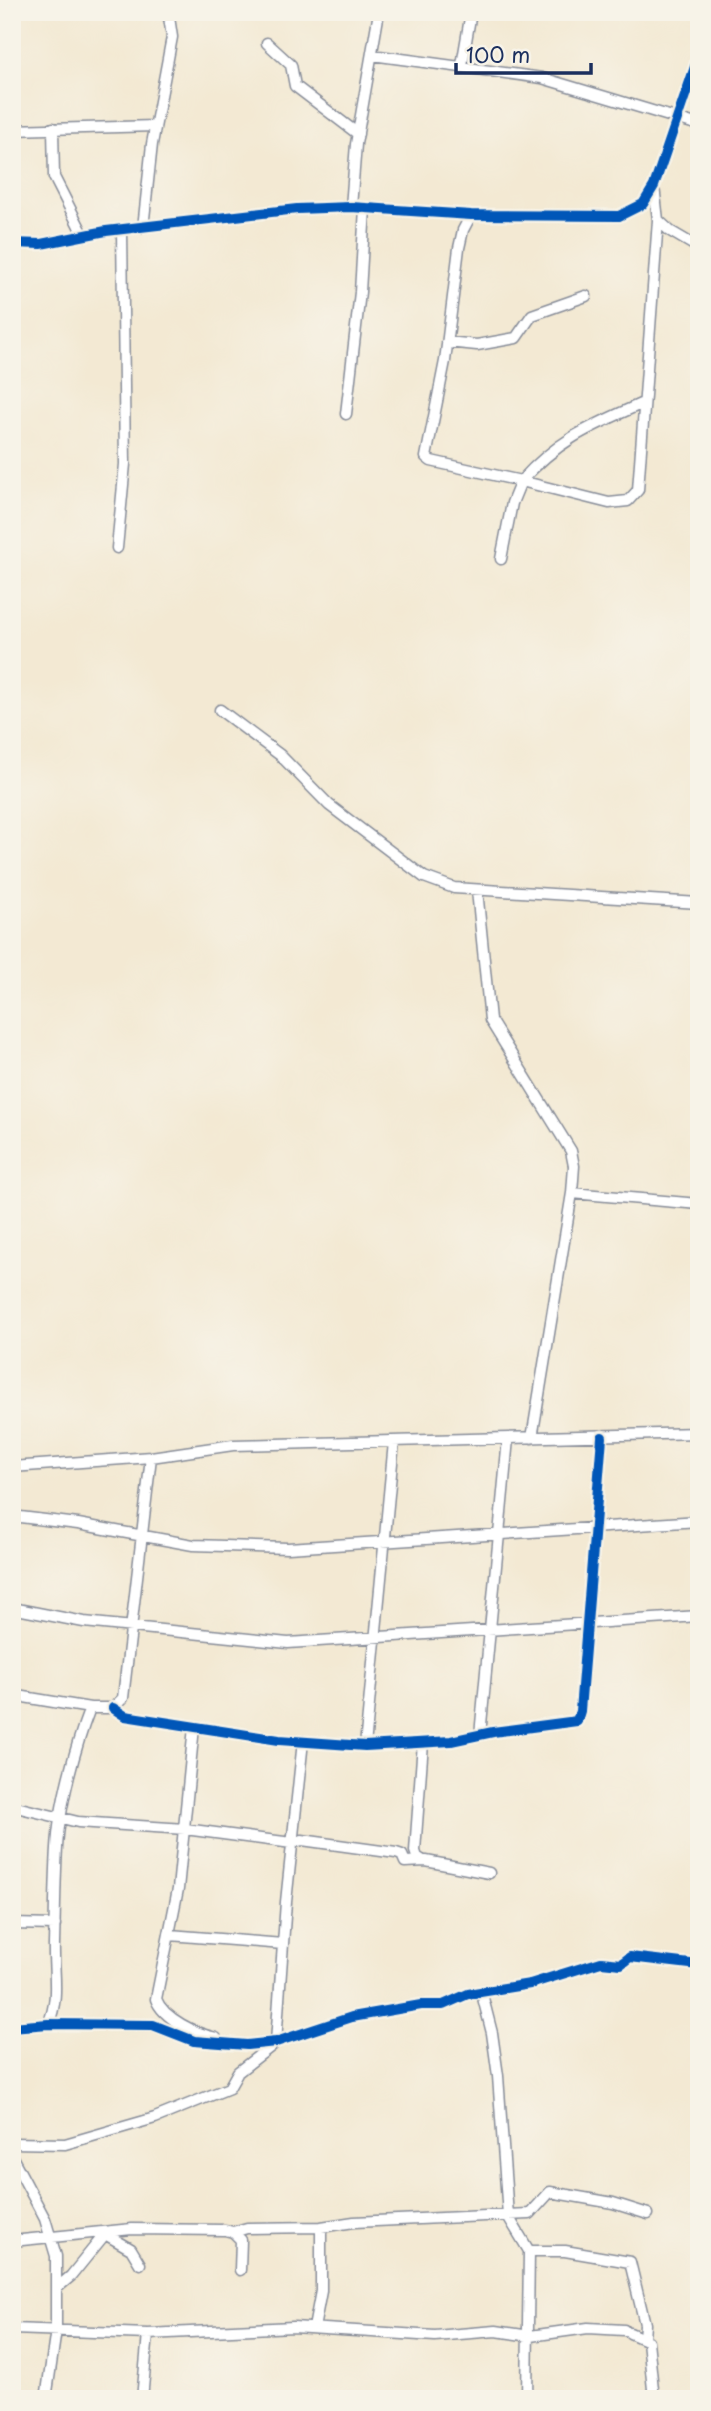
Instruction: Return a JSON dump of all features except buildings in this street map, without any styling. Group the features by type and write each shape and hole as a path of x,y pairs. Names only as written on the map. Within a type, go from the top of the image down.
{"street":[{"path":"143,228 155,126 172,37 169,17 161,12"},
{"path":"351,207 358,134 379,12"},
{"path":"462,65 471,12"},
{"path":"267,43 291,65 295,86 358,134"},
{"path":"372,55 462,65 542,78 699,125"},
{"path":"12,243 41,244 122,230 269,211 351,207 471,215 619,216 643,204 654,186 699,55"},
{"path":"12,130 155,126"},
{"path":"53,128 54,177 83,236"},
{"path":"471,215 463,230 459,248 447,342 426,457 431,461 609,503 628,501 638,490 658,220 654,186"},
{"path":"346,414 360,292 365,208"},
{"path":"658,220 670,231 699,247"},
{"path":"117,548 125,464 122,230"},
{"path":"447,342 477,345 516,338 533,315 586,296"},
{"path":"501,559 512,503 521,481 541,458 575,433 643,403"},
{"path":"220,710 280,755 329,805 424,877 454,888 699,903"},
{"path":"477,890 489,1020 571,1151 574,1166 572,1193 532,1438"},
{"path":"572,1193 699,1204"},
{"path":"12,1467 151,1457 233,1445 699,1433"},
{"path":"12,1695 90,1708 113,1708 125,1716 194,1727 365,1746 423,1743 578,1719 602,1437"},
{"path":"480,1735 508,1439"},
{"path":"365,1746 394,1442"},
{"path":"113,1708 123,1698 151,1457"},
{"path":"12,1516 78,1524 193,1545 261,1548 385,1543 699,1521"},
{"path":"12,1608 84,1622 270,1642 375,1639 699,1616"},
{"path":"48,2024 54,2006 57,1848 61,1817 75,1752 90,1708"},
{"path":"194,1727 185,1829 170,1934 156,1994 160,2007 201,2034 236,2041 268,2037 276,2042"},
{"path":"12,2143 65,2144 165,2115 229,2088 238,2072 276,2042 303,1741"},
{"path":"423,1743 415,1851 423,1861"},
{"path":"12,1806 78,1822 185,1829 292,1843 302,1840 396,1853 402,1856 405,1862 423,1861 489,1873"},
{"path":"12,1924 55,1925"},
{"path":"170,1934 283,1944"},
{"path":"12,2027 48,2024 161,2026 194,2041 226,2046 276,2042 352,2017 421,2005 443,2005 468,1994 482,1994 554,1979 601,1962 621,1964 630,1957 699,1965"},
{"path":"482,1994 492,2033 498,2076 508,2216 529,2251 530,2336 527,2399"},
{"path":"12,2157 39,2205 52,2238 58,2287 56,2330 46,2399"},
{"path":"12,2241 143,2229 233,2232 247,2228 321,2227 355,2222 530,2214 550,2192 613,2203 649,2214"},
{"path":"314,2328 321,2291 321,2227"},
{"path":"233,2232 241,2240 240,2270"},
{"path":"105,2234 131,2249 140,2264"},
{"path":"58,2287 71,2276 105,2234"},
{"path":"529,2251 565,2251 630,2262 645,2324 644,2339"},
{"path":"12,2329 148,2334 215,2332 258,2327 435,2336 496,2331 530,2336 588,2328 627,2332 648,2341 654,2399"},
{"path":"142,2399 148,2334"}],"cycle path":[{"path":"12,243 41,244 106,231 297,209 351,207 471,215 619,216 643,204 654,186 699,55"},
{"path":"113,1708 125,1716 279,1740 365,1746 451,1741 493,1732 577,1721 580,1711 602,1437"},
{"path":"12,2027 48,2024 153,2025 194,2041 247,2045 276,2042 352,2017 421,2005 443,2005 468,1994 530,1984 601,1962 621,1964 630,1957 699,1965"}]}
